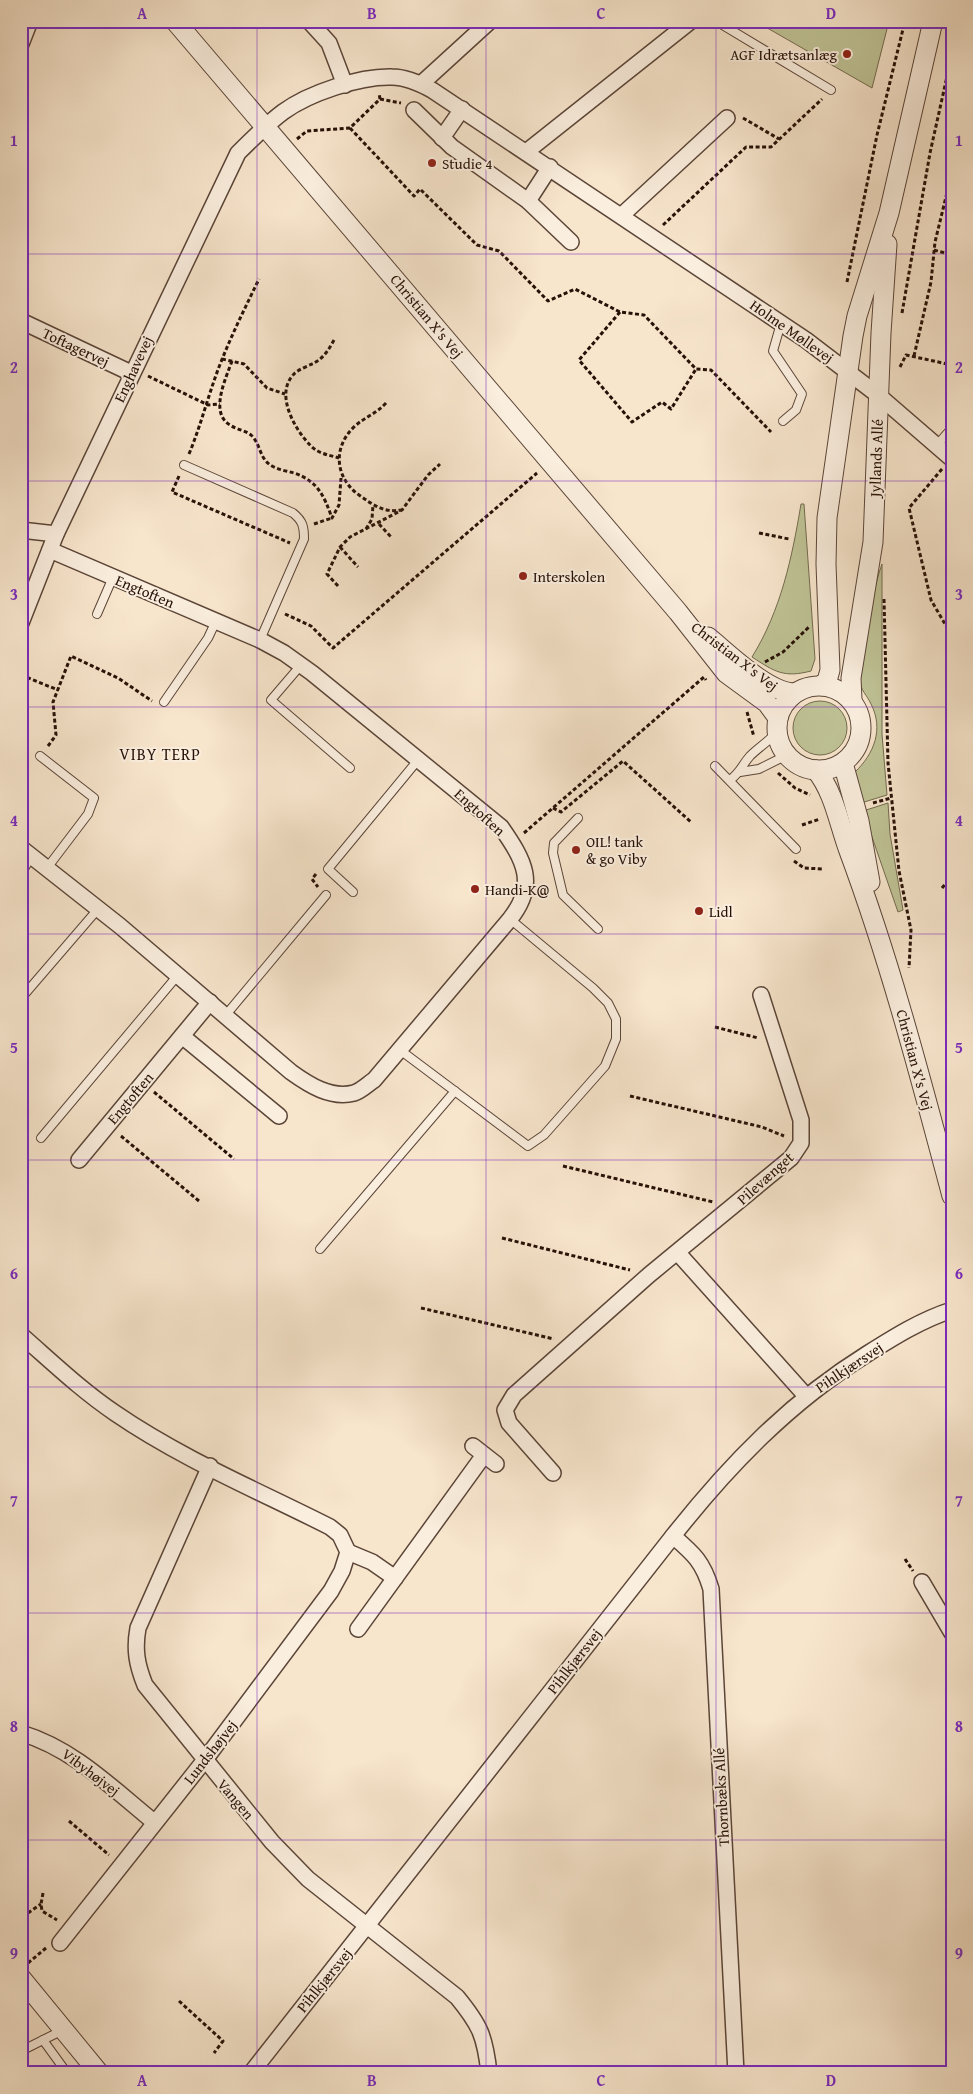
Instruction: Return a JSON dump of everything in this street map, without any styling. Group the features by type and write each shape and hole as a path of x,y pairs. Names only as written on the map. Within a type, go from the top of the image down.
{"street":[{"path":"21,44 30,21"},
{"name":"Christian X's Vej","path":"175,21 678,612 726,674 767,703 778,725"},
{"path":"309,21 329,43 345,85"},
{"path":"421,84 490,21"},
{"path":"526,152 691,21"},
{"name":"Jyllands Allé","path":"822,685 827,681 830,670 826,564 828,518 857,316 890,213 932,21"},
{"name":"Holme Møllevej","path":"266,126 291,107 345,85 377,77 394,76 421,84 550,167 781,323 878,394 951,459"},
{"path":"442,138 462,109"},
{"path":"414,110 452,147 528,201 572,242"},
{"path":"622,215 727,118"},
{"name":"Enghavevej","path":"21,623 56,534 233,162 238,153 266,126"},
{"path":"528,201 550,167"},
{"name":"Jyllands Allé","path":"852,700 852,678 873,542 878,394 890,213"},
{"name":"Toftagervej","path":"21,321 131,373"},
{"path":"21,530 56,534"},
{"name":"Engtoften","path":"27,851 98,908 306,1083 329,1093 354,1093 374,1080 510,919 525,894 526,872 518,852 501,828 302,665 260,640 50,550"},
{"name":"Christian X's Vej","path":"678,612 743,666 775,688 785,693 795,693"},
{"path":"822,685 834,688 852,700 860,717 861,737 857,747 843,763 835,768 816,770 778,758 781,746 778,725 785,704 795,693 813,686 822,685"},
{"name":"Christian X's Vej","path":"843,763 856,808 877,925 952,1196"},
{"name":"Christian X's Vej","path":"816,770 828,786 830,816 877,925"},
{"name":"Pilevænget","path":"553,1473 509,1423 506,1410 514,1394 649,1275 791,1158 800,1143 801,1120 761,995"},
{"name":"Engtoften","path":"79,1160 210,1002"},
{"path":"182,1036 279,1116"},
{"path":"678,1253 806,1396"},
{"name":"Pihlkjærsvej","path":"251,2073 673,1536 728,1469 770,1427 806,1396 884,1343 930,1318 952,1310"},
{"path":"21,1335 78,1385 114,1413 152,1437 330,1527 340,1535 348,1552 372,1562 395,1578"},
{"path":"358,1629 484,1455"},
{"name":"Vangen","path":"210,1466 138,1628 135,1647 137,1665 145,1685 204,1761 272,1842 308,1878 457,1996 476,2020 486,2043 489,2073"},
{"name":"Thornbæks Allé","path":"673,1536 695,1554 704,1568 710,1589 736,2073"},
{"name":"Lundshøjvej","path":"64,1937 204,1761 331,1591 342,1571 348,1552"},
{"path":"922,1582 952,1633"},
{"name":"Vibyhøjvej","path":"21,1733 46,1740 76,1757 154,1822"},
{"path":"24,1970 64,2029 99,2073"}],"lane":[{"path":"716,21 831,90"},
{"path":"781,323 773,351 802,394 796,410 783,421"},
{"path":"937,445 952,428"},
{"path":"184,465 293,513 300,518 304,526 304,539 260,640"},
{"path":"96,614 113,577"},
{"path":"164,702 208,638 216,621"},
{"path":"302,665 272,700 350,768"},
{"path":"730,780 740,772 750,756 760,749 778,725"},
{"path":"40,756 94,798 88,814 47,868"},
{"path":"740,772 759,768 778,758"},
{"path":"354,892 328,869 418,760"},
{"path":"715,766 796,849"},
{"path":"578,818 554,843 553,853 563,895 598,929"},
{"path":"21,874 27,851"},
{"path":"225,1016 326,896"},
{"path":"21,994 24,995 98,908"},
{"path":"400,1050 528,1146 544,1135 605,1066 616,1038 616,1019 608,1003 593,988 510,919"},
{"path":"41,1138 178,975"},
{"path":"320,1249 455,1091"},
{"path":"21,2051 64,2029"},
{"path":"43,2040 67,2073"}],"path":[{"path":"845,291 877,135 905,21"},
{"path":"901,320 930,153 952,54"},
{"path":"285,149 307,131 350,128 380,99 377,77"},
{"path":"652,236 746,147 771,147 831,90"},
{"path":"727,118 742,117 779,139"},
{"path":"350,128 414,196 420,189 476,245 499,250 548,301 575,289 620,312 644,315 696,369 711,370 771,432"},
{"path":"914,356 931,282 934,250 952,172"},
{"path":"934,250 952,255"},
{"path":"260,279 222,359 208,405 172,492 300,547"},
{"path":"620,312 579,360 632,422 662,402 671,409 696,369"},
{"path":"334,340 326,354 317,362 294,373 287,383 285,394 288,408 300,433 312,447 321,453 339,458"},
{"path":"900,367 906,355 952,365"},
{"path":"222,359 244,364 267,388 285,394"},
{"path":"232,361 223,386 220,404 222,417 229,425 248,432 256,439 262,458 272,466 315,482 324,495 332,518"},
{"path":"131,373 148,376 208,405 220,404"},
{"path":"304,526 332,518 338,505 342,478 339,458 348,436 355,426 376,414 386,403"},
{"path":"951,459 909,508 931,600 952,636"},
{"path":"273,609 311,626 333,648 550,462"},
{"path":"338,586 327,574 340,547 350,537 379,524 402,510 428,475 440,464"},
{"path":"342,478 356,493 373,505 385,510 402,510"},
{"path":"366,530 372,519 373,505"},
{"path":"379,524 392,538"},
{"path":"759,533 789,539"},
{"path":"340,547 358,568"},
{"path":"885,592 886,727 899,871 911,930 908,977"},
{"path":"743,666 749,659 762,663 772,660 808,626 829,624"},
{"path":"861,625 875,629 884,639"},
{"path":"40,756 56,735 53,702 71,656 118,678 155,703 164,702"},
{"path":"21,675 58,690"},
{"path":"512,844 704,677 709,682"},
{"path":"745,708 750,716 751,727 760,749"},
{"path":"778,758 782,778 812,798"},
{"path":"553,808 561,812 623,761 691,822"},
{"path":"856,808 891,798"},
{"path":"802,825 830,816"},
{"path":"796,849 790,858 795,862 809,870 823,870"},
{"path":"942,888 952,876"},
{"path":"715,1027 776,1043"},
{"path":"143,1083 234,1159"},
{"path":"630,1096 762,1127 800,1143"},
{"path":"108,1125 199,1201"},
{"path":"563,1166 732,1207"},
{"path":"502,1238 649,1275"},
{"path":"421,1308 572,1344"},
{"path":"69,1821 121,1865"},
{"path":"24,1970 52,1942 64,1937 52,1916 42,1911 43,1893"},
{"path":"28,1913 41,1904"},
{"path":"179,2001 224,2041 214,2053"}],"green space":[{"name":"AGF Idrætsanlæg","path":"755,21 889,21 872,88"},
{"path":"801,504 804,504 815,659 811,671 787,674 774,670 752,657 771,621 778,602 794,544"},
{"path":"882,564 882,734 887,795 861,803 855,772 872,749 877,732 875,713 861,687 862,653 874,590"},
{"path":"820,701 830,703 839,709 845,718 847,728 845,738 839,747 830,753 820,755 810,753 801,747 795,738 793,728 795,718 801,709 810,703"},
{"path":"888,803 890,834 903,910 898,912 863,811"}],"place":[{"name":"AGF Idrætsanlæg","path":"847,54"},
{"name":"Studie 4","path":"432,163"},
{"name":"Interskolen","path":"523,576"},
{"name":"OIL! tank & go Viby","path":"576,850"},
{"name":"Handi-K@","path":"475,889"},
{"name":"Lidl","path":"699,911"}],"district":[{"name":"VIBY TERP","path":"160,754"}]}
